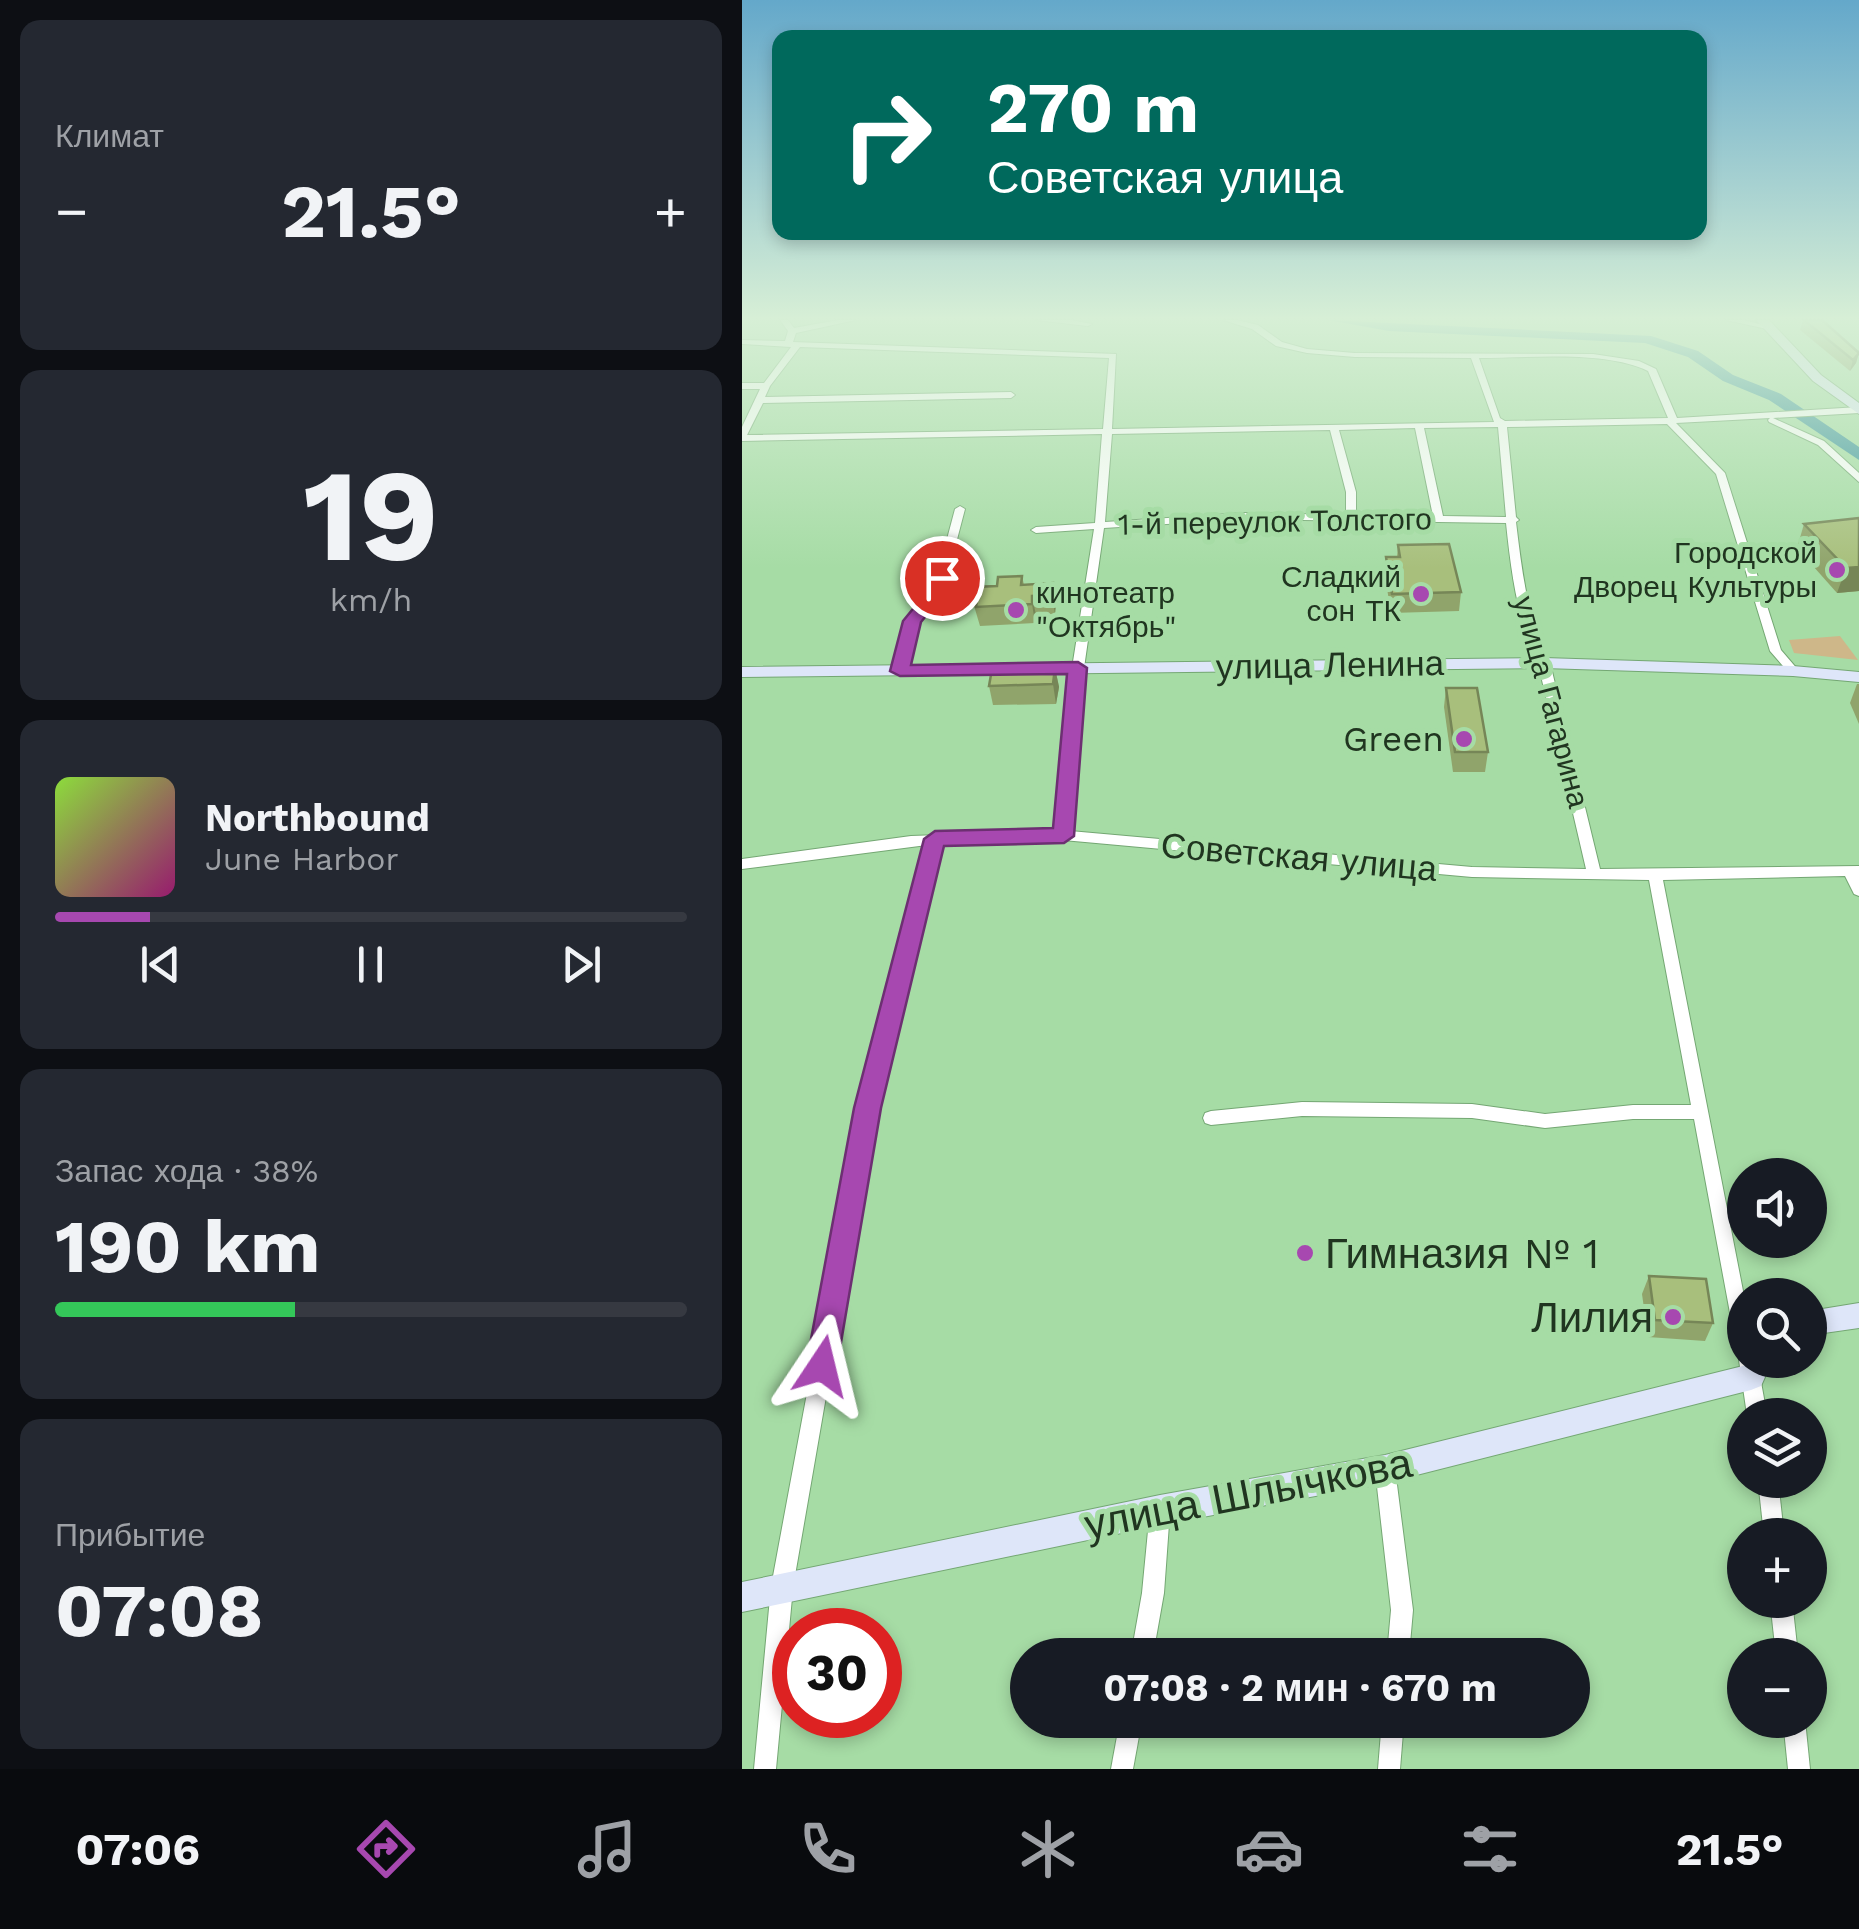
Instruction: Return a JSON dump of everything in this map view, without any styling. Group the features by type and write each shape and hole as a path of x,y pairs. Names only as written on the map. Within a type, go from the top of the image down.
{"main road":[{"name":"улица Ленина","path":"742,672 1544,663 1792,671 1858,677"},
{"path":"1827,1321 1858,1316"},
{"name":"улица Шлычкова","path":"742,1598 782,1586 1160,1510 1385,1469 1727,1374"}],"street":[{"path":"761,403 742,437 1672,421 1858,410"},
{"path":"1064,836 1078,668 1100,525 1109,403"},
{"name":"улица Гагарина","path":"1490,403 1502,424 1520,591 1531,644 1544,663 1594,874"},
{"path":"1665,403 1672,421 1720,473 1776,651 1792,671"},
{"path":"1767,417 1821,443 1858,478"},
{"path":"1419,424 1438,518"},
{"path":"1333,426 1351,492 1352,516"},
{"path":"900,671 912,621 939,589 960,509"},
{"name":"1-й переулок Толстого","path":"1036,530 1245,516 1514,520"},
{"name":"Советская улица","path":"742,864 935,839 1064,836 1375,866 1655,875 1854,871"},
{"path":"765,1769 782,1586 868,1108 935,839"},
{"path":"1854,871 1858,891"},
{"path":"1655,875 1732,1278"},
{"path":"1211,1118 1302,1110 1472,1111 1534,1120 1698,1112"},
{"path":"1385,1469 1402,1610 1400,1638"},
{"path":"1145,1638 1160,1510"},
{"path":"1122,1769 1128,1738"},
{"path":"1390,1769 1392,1738"},
{"path":"1796,1738 1799,1769"}],"shaded area":[{"path":"1840,636 1858,660 1794,653 1789,640"}],"building":[{"path":"1859,518 1859,567 1846,568 1804,524"},
{"path":"1449,544 1461,592 1392,594 1386,557 1400,557 1398,545"},
{"path":"1022,576 1021,585 1053,583 1052,595 1032,596 1032,604 976,607 977,599 972,599 974,587 997,586 998,577"},
{"path":"1055,668 1053,684 989,686 992,669"},
{"path":"1446,688 1477,688 1488,752 1455,752"},
{"path":"1649,1276 1706,1279 1713,1323 1655,1320"}],"waterway":[{"path":"1783,403 1859,455"}],"place":[{"name":"Городской Дворец Культуры","path":"1837,570"},
{"name":"Сладкий сон ТК","path":"1421,594"},
{"name":"кинотеатр \"Октябрь\"","path":"1016,610"},
{"name":"Green","path":"1464,739"},
{"name":"Гимназия № 1","path":"1305,1253"},
{"name":"Лилия","path":"1673,1317"}],"route":[{"path":"822,1366 868,1108 935,839 1064,836 1078,668 900,671 912,621 939,589 942,578"}]}
